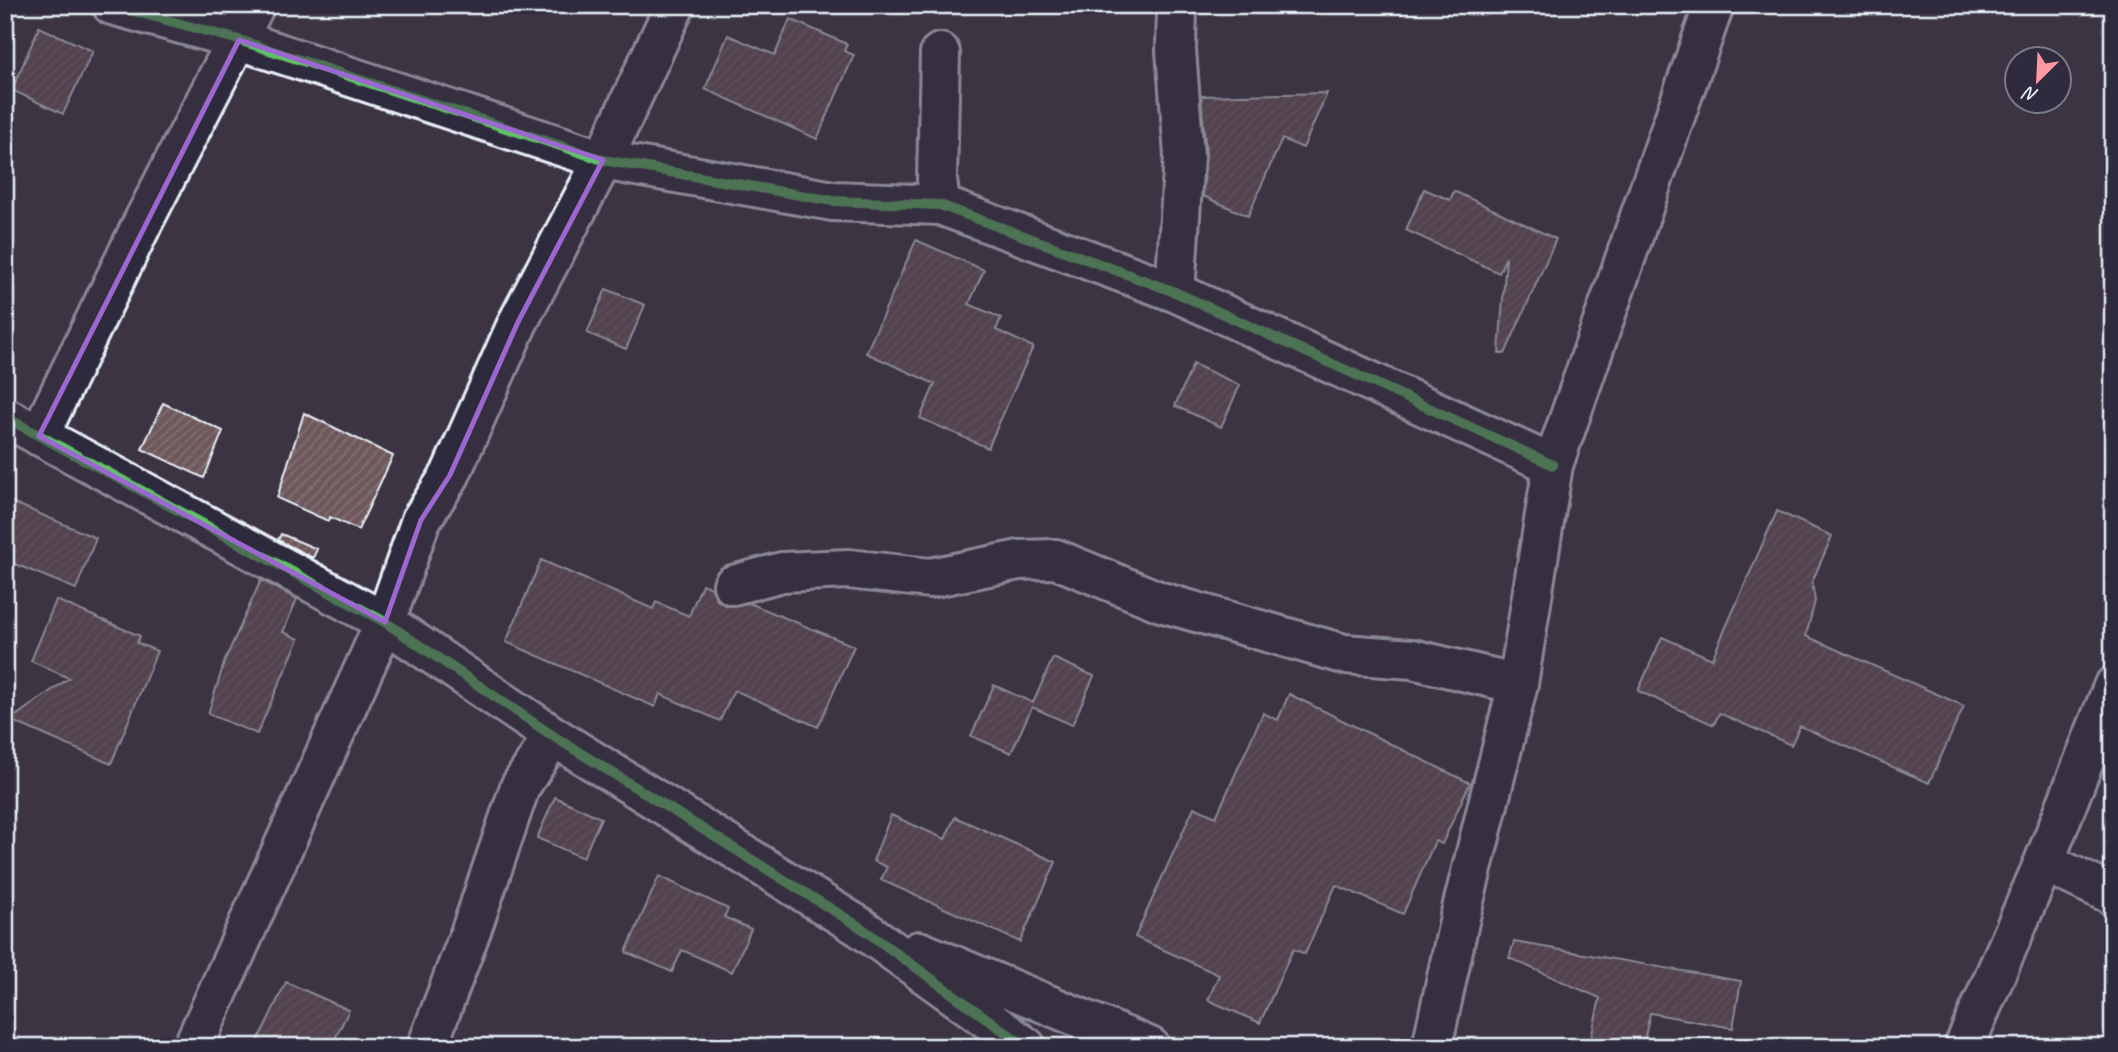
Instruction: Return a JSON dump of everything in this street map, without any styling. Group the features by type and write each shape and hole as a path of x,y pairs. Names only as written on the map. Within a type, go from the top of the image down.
{"street":[{"path":"113,5 239,40 603,160 833,201 940,205 1175,292 1553,466"},
{"path":"255,5 144,220 16,430 385,622 553,736 860,927 1026,1047"},
{"path":"193,1047 385,622 421,520 450,475 518,322 603,160 675,5"},
{"path":"1175,292 1184,156 1176,50 1177,5"},
{"path":"1432,1047 1460,917 1518,684 1553,466 1714,5"},
{"path":"940,53 937,179 940,205"},
{"path":"733,585 782,572 848,569 930,578 1019,560 1056,559 1161,602 1344,654 1412,659 1518,684"},
{"path":"1964,1047 2044,862 2113,687"},
{"path":"427,1047 472,928 520,787 553,736"},
{"path":"2044,862 2113,895"},
{"path":"860,927 1150,1047"}],"highlighted area":[{"path":"239,40 603,160 518,322 450,475 421,520 385,622 39,436"}],"building":[{"path":"790,19 847,44 844,51 854,55 817,139 705,89 728,35 775,55"},
{"path":"39,27 93,51 63,114 12,90"},
{"path":"1327,93 1303,148 1282,139 1248,216 1203,196 1206,154 1201,96"},
{"path":"1424,189 1450,200 1454,191 1556,239 1505,354 1499,353 1506,257 1499,273 1406,230"},
{"path":"916,240 984,270 969,304 1001,318 996,330 1033,347 988,448 920,418 935,384 866,353"},
{"path":"606,289 645,305 626,349 587,333"},
{"path":"1193,364 1240,385 1221,427 1175,406"},
{"path":"163,403 223,431 204,478 142,449"},
{"path":"304,413 393,456 358,530 330,517 328,521 277,498"},
{"path":"5,499 96,538 76,589 5,560"},
{"path":"1777,511 1832,536 1812,582 1815,601 1806,636 1964,706 1929,783 1800,726 1791,745 1719,713 1714,725 1638,691 1662,637 1712,659"},
{"path":"281,534 317,549 313,558 278,540"},
{"path":"541,560 653,609 656,602 689,616 702,584 712,588 717,600 727,606 749,603 854,646 818,727 734,690 720,721 660,694 655,707 506,642"},
{"path":"261,580 297,599 283,632 299,639 257,734 208,714 225,660"},
{"path":"56,600 140,636 137,643 157,651 111,764 10,720 69,678 31,661"},
{"path":"1053,658 1094,676 1072,725 1032,707 1011,753 971,736 994,685 1033,703"},
{"path":"1289,694 1470,783 1442,844 1435,841 1403,914 1336,885 1305,954 1293,949 1260,1023 1208,1000 1219,975 1135,937 1194,807 1216,817 1263,713 1278,720"},
{"path":"555,797 601,818 583,858 537,838"},
{"path":"891,815 945,839 955,817 1056,862 1020,942 881,880 887,867 873,861"},
{"path":"659,876 728,909 724,917 751,929 732,972 682,950 672,972 626,952"},
{"path":"1514,942 1741,981 1733,1028 1650,1013 1643,1047 1589,1047 1600,998 1509,958"},
{"path":"286,982 349,1010 331,1047 255,1047"}],"cycle path":[{"path":"112,5 239,40 603,160 833,201 940,205 1175,292 1553,465"},
{"path":"5,417 385,622 553,736 860,927 1026,1047"}]}
